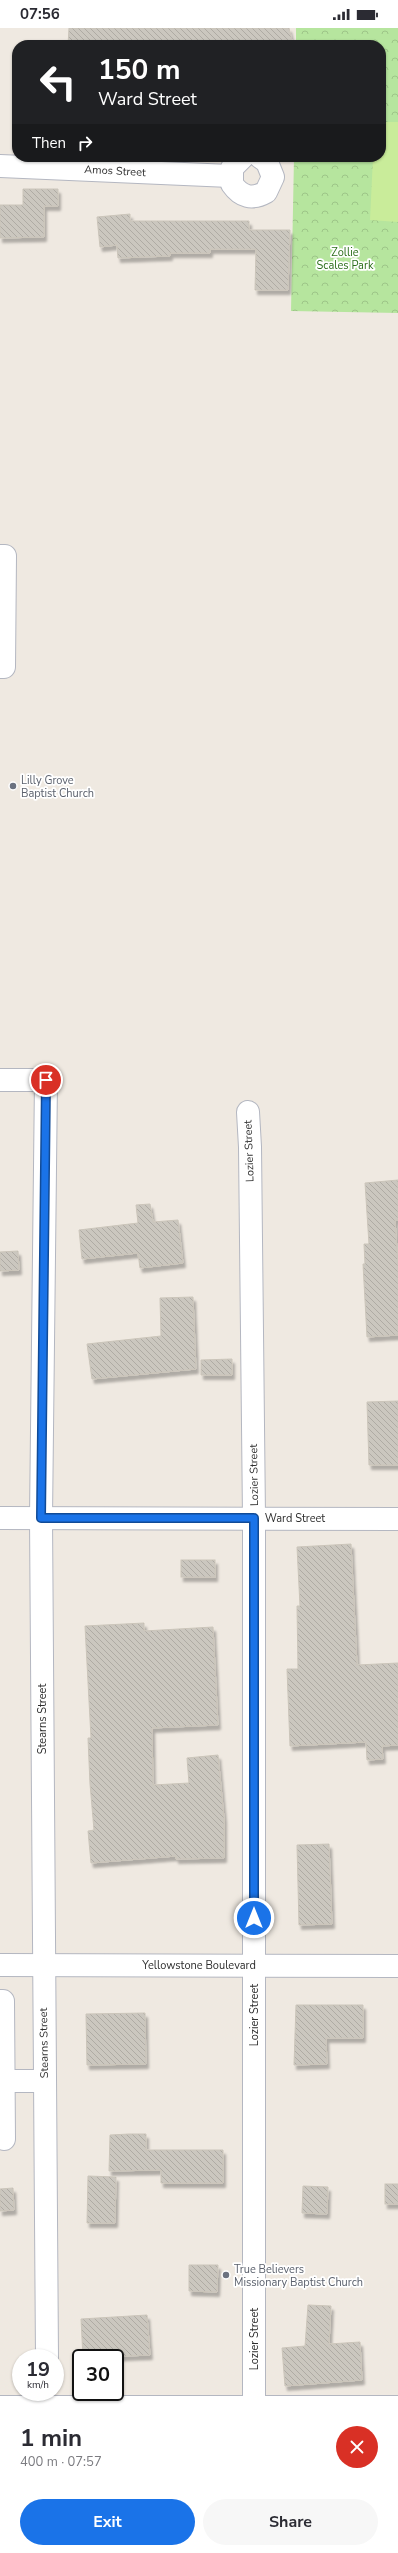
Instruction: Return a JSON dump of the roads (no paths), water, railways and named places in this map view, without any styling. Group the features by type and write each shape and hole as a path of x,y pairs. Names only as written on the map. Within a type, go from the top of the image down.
{"street":[{"path":"238,162 232,168 230,176 232,184 243,196 259,196 271,185 273,177 267,162"},
{"name":"Amos Street","path":"0,166 230,176"},
{"path":"0,556 5,556 2,614 4,667 0,667"},
{"name":"Stearns Street","path":"0,1080 46,1080 41,1518 47,2349"},
{"name":"Lozier Street","path":"248,1112 250,1147 254,1518 254,2410"},
{"name":"Ward Street","path":"0,1518 398,1518"},
{"name":"Yellowstone Boulevard","path":"0,1965 398,1966"},
{"path":"0,2001 3,2001 2,2081 4,2139"},
{"path":"2,2081 45,2081"},
{"path":"0,2407 47,2404 254,2410 398,2407"}],"place":[{"name":"Lilly Grove Baptist Church","path":"13,786"},
{"name":"True Believers Missionary Baptist Church","path":"226,2275"}],"park label":[{"name":"Zollie Scales Park","path":"345,258"}]}
